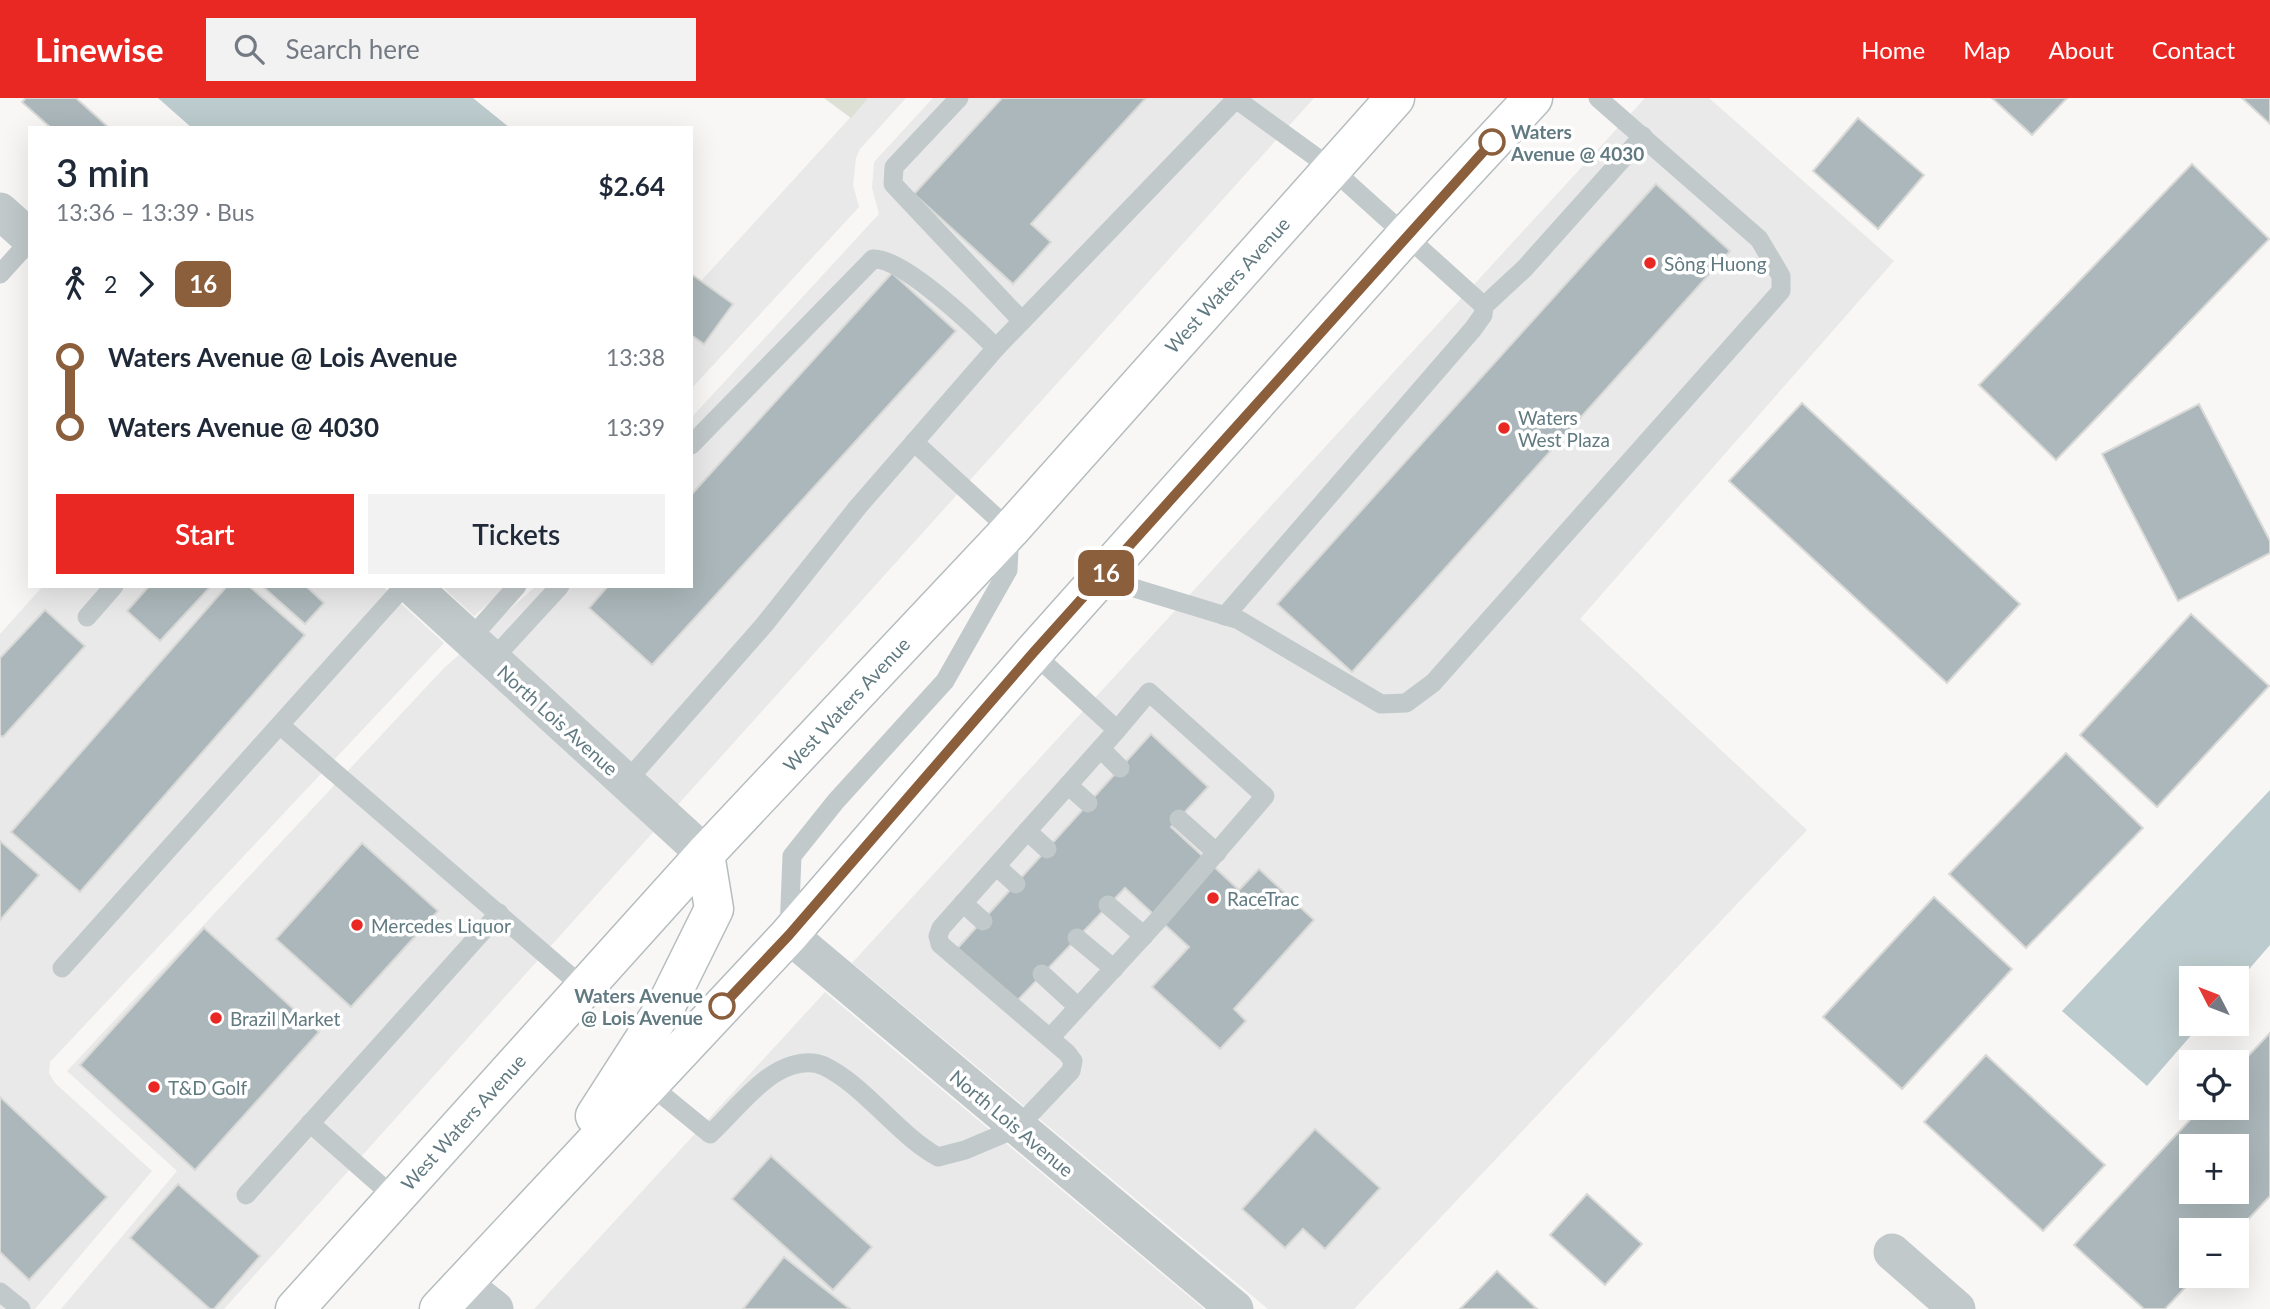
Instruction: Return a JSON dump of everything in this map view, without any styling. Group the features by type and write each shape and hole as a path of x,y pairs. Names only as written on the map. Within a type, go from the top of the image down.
{"main road":[{"name":"West Waters Avenue","path":"295,1309 705,854 1010,530 1395,98"},
{"path":"451,1296 789,935 1033,653 1405,236 1533,98"},
{"path":"543,1197 667,1004 714,909 705,854"}],"street":[{"path":"0,211 28,238"},
{"name":"North Lois Avenue","path":"414,588 705,854"},
{"name":"North Lois Avenue","path":"789,935 1236,1309"},
{"path":"1892,1252 1957,1309"},
{"path":"451,1296 495,1309"}],"lane":[{"path":"959,98 894,167 893,184 1022,321"},
{"path":"626,782 764,625 857,508 996,348 1236,98 1331,168 1485,306"},
{"path":"1101,578 1225,616 1272,636 1381,704 1406,703 1433,682 1781,290 1781,276 1759,239 1598,98"},
{"path":"1225,616 1473,329 1483,315 1485,306 1525,268 1643,136"},
{"path":"0,274 28,242"},
{"path":"693,443 873,259 892,264 956,309 996,348"},
{"path":"789,935 792,856 836,801 945,681 1008,570 1010,530 914,442"},
{"path":"86,617 112,588"},
{"path":"62,968 402,588"},
{"path":"481,649 516,588"},
{"path":"481,649 557,588"},
{"path":"1033,653 1117,730"},
{"path":"649,1084 710,1134 764,1081 786,1067 804,1063 823,1066 869,1100 923,1148 938,1157 965,1150 1017,1128 1072,1071 1073,1061 940,944 938,936 941,928 1149,692 1265,796 1144,936 1050,1038"},
{"path":"281,726 584,988"},
{"path":"1101,749 1121,768"},
{"path":"1068,785 1088,803"},
{"path":"1179,818 1217,853"},
{"path":"1027,831 1047,849"},
{"path":"996,866 1016,884"},
{"path":"963,903 983,921"},
{"path":"1108,905 1144,936"},
{"path":"246,1195 499,913"},
{"path":"1077,938 1114,969"},
{"path":"1042,974 1079,1007"},
{"path":"310,1123 395,1198"},
{"path":"0,1292 21,1309"}],"shaded area":[{"path":"158,98 473,98 508,126 190,126"},
{"path":"824,98 868,98 851,118"},
{"path":"868,98 906,98 860,149 856,158 853,185 859,207 693,387 693,290"},
{"path":"933,98 1314,98 224,1309 61,1309 177,1171 67,1071 444,668 534,588 693,588 693,416 879,214 872,188 874,162"},
{"path":"1645,98 1709,98 1894,261 1580,619 1807,830 1354,1309 1268,1309 852,963"},
{"path":"41,588 384,588 444,643 50,1062 49,1073 55,1083 152,1171 35,1309 0,1309 0,634"},
{"path":"444,588 507,588 474,616"},
{"path":"2270,790 2270,945 2249,969 2249,966 2179,966 2179,1036 2191,1036 2147,1086 2062,1011"},
{"path":"825,992 1204,1309 534,1309"}],"building":[{"path":"26,98 76,98 107,126 49,126 22,102"},
{"path":"1002,98 1146,98 1031,224 1051,242 1013,284 914,194"},
{"path":"1992,98 2067,98 2032,135"},
{"path":"2242,98 2270,98 2270,124"},
{"path":"1858,118 1924,175 1878,229 1813,171"},
{"path":"2192,164 2269,239 2056,460 1979,385"},
{"name":"Waters West Plaza","path":"1656,184 1730,251 1352,672 1277,604"},
{"path":"892,273 956,331 652,665 589,608 606,588 693,588 693,493"},
{"path":"693,275 733,304 704,344 693,336"},
{"path":"1802,403 2020,604 1947,683 1729,481"},
{"path":"2199,404 2270,541 2270,553 2178,601 2102,454"},
{"path":"147,588 209,588 160,641 127,611"},
{"path":"225,588 251,588 305,635 80,892 11,832"},
{"path":"264,588 308,588 324,603 305,624"},
{"path":"45,610 85,646 3,737 0,735 0,658"},
{"path":"2191,614 2269,686 2157,807 2080,735"},
{"name":"RaceTrac","path":"1151,734 1208,787 1171,827 1239,890 1259,869 1314,920 1234,1009 1246,1021 1220,1049 1152,987 1189,947 1125,888 1014,1004 955,951"},
{"path":"2066,753 2143,828 2026,948 1949,874"},
{"path":"0,841 39,875 0,920"},
{"name":"Mercedes Liquor","path":"362,843 438,911 351,1007 276,939"},
{"path":"1934,897 2012,969 1902,1089 1823,1017"},
{"path":"204,928 319,1032 195,1170 80,1065"},
{"path":"2270,1033 2270,1196 2249,1218 2179,1218 2179,1288 2185,1288 2165,1309 2144,1309 2074,1245 2190,1120 2249,1120 2249,1055"},
{"path":"1986,1055 2105,1165 2043,1231 1924,1122"},
{"path":"0,1097 107,1197 29,1280 0,1252"},
{"path":"1315,1129 1380,1188 1325,1249 1303,1229 1285,1248 1242,1209"},
{"path":"771,1156 872,1247 833,1290 732,1199"},
{"path":"178,1184 260,1256 214,1309 210,1309 130,1238"},
{"path":"1587,1194 1642,1244 1605,1285 1550,1235"},
{"path":"784,1257 850,1309 743,1309"},
{"path":"1497,1271 1537,1309 1460,1309"}],"bus line":[{"name":"16","path":"722,1006 789,935 1033,653 1492,142"}],"place":[{"name":"Waters Avenue @ 4030","path":"1492,142"},
{"name":"Sông Huong","path":"1650,263"},
{"name":"Waters West Plaza","path":"1504,428"},
{"name":"RaceTrac","path":"1213,898"},
{"name":"Mercedes Liquor","path":"357,925"},
{"name":"Waters Avenue @ Lois Avenue","path":"722,1006"},
{"name":"Brazil Market","path":"216,1018"},
{"name":"T&D Golf","path":"154,1087"}]}
